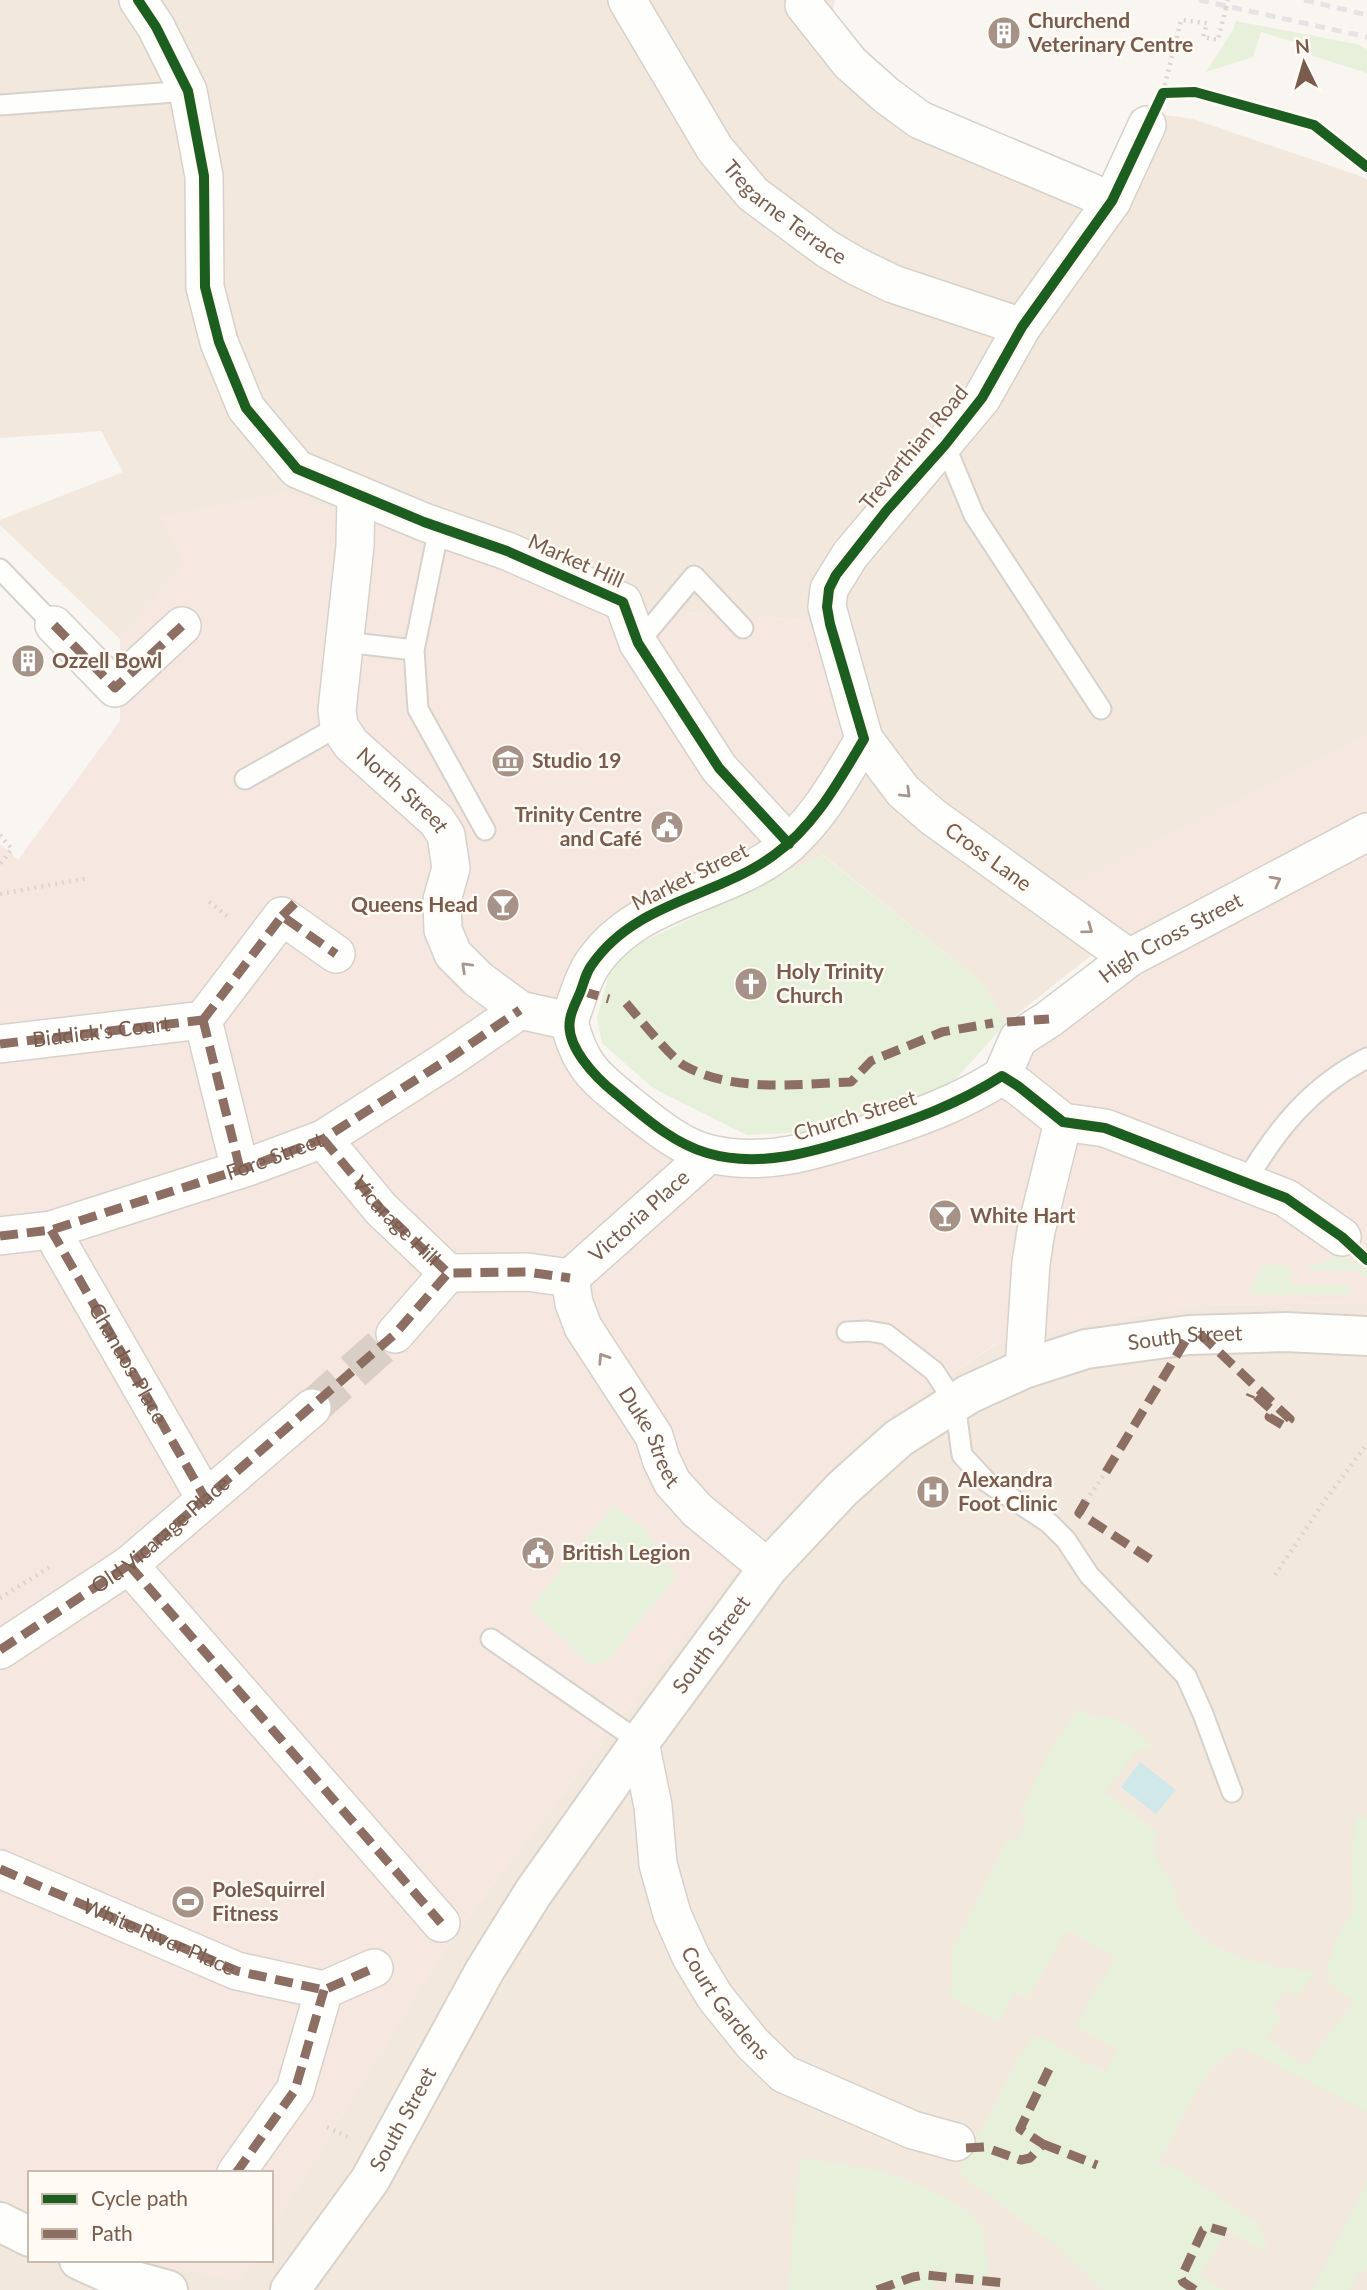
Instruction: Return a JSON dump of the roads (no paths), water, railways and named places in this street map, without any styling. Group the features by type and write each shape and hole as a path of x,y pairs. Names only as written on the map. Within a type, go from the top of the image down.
{"street":[{"name":"Market Hill","path":"138,0 156,27 188,91 204,176 205,287 219,342 246,408 297,469 439,528 507,551 623,601 638,643 719,768 789,844"},
{"name":"Tregarne Terrace","path":"627,0 716,149 753,194 827,249 856,266 893,284 1022,327"},
{"path":"804,5 850,63 920,120 1112,201"},
{"name":"Trevarthian Road","path":"864,739 830,624 827,607 829,589 850,555 982,398 1022,327 1112,201 1161,103"},
{"name":"North Street","path":"356,494 355,546 337,710 339,726 351,744 436,821 446,835 451,868 442,900 443,930 453,954 478,979 520,1010 569,1021"},
{"path":"54,625 115,688 182,626"},
{"name":"Market Street","path":"569,1021 590,967 611,942 663,906 746,872 789,844 826,801 864,739"},
{"name":"Cross Lane","path":"864,739 903,791 923,808 1129,958"},
{"name":"High Cross Street","path":"1002,1076 1018,1039 1049,1019 1129,958 1367,832"},
{"path":"240,1170 203,1020 291,908 336,954"},
{"name":"Fore Street","path":"0,1236 51,1230 240,1170 323,1139 520,1010"},
{"name":"Biddick's Court","path":"0,1044 203,1020"},
{"name":"Church Street","path":"569,1021 581,1059 602,1083 683,1144 709,1154 752,1159 801,1155 948,1107 1002,1076"},
{"path":"1002,1076 1063,1122 1105,1128 1286,1198 1342,1237"},
{"path":"1024,1369 1033,1252 1063,1122"},
{"name":"Vicarage Hill","path":"323,1139 381,1209 448,1273 527,1272 570,1278"},
{"name":"Victoria Place","path":"570,1278 709,1154"},
{"name":"Chandos Place","path":"51,1230 205,1499"},
{"path":"395,1334 448,1273"},
{"name":"Duke Street","path":"570,1278 574,1303 583,1327 654,1436 661,1459 677,1488 697,1510 768,1568"},
{"name":"South Street","path":"290,2290 370,2180 485,1970 533,1893 640,1742 768,1568 842,1489 899,1438 955,1403 1024,1369 1086,1349 1189,1335 1286,1332 1367,1336"},
{"name":"Old Vicarage Place","path":"0,1650 129,1565 312,1408"},
{"path":"129,1565 440,1923"},
{"name":"Court Gardens","path":"640,1742 653,1806 658,1864 672,1914 691,1957 715,1997 752,2044 785,2074 913,2130 956,2142"},
{"name":"White River Place","path":"0,1869 237,1971 324,1990"},
{"path":"237,2171 295,2090 324,1990 369,1975"},
{"path":"0,2222 28,2236"},
{"path":"96,2275 168,2290"}],"lane":[{"path":"0,104 188,91"},
{"path":"945,445 974,515 1101,709"},
{"path":"439,528 414,650 418,709 485,831"},
{"path":"0,569 54,625"},
{"path":"638,643 694,576 743,628"},
{"path":"345,642 414,650"},
{"path":"245,779 339,726"},
{"path":"1244,1183 1269,1143 1302,1103 1345,1069 1367,1058"},
{"path":"847,1332 886,1334 934,1371 955,1403 962,1455 987,1482 1049,1523 1066,1540 1089,1575 1186,1676 1232,1792"},
{"path":"491,1639 640,1742"}],"water":[{"path":"1140,1762 1176,1790 1156,1814 1121,1787"}],"tunnel":[{"path":"312,1408 395,1334"}],"railway":[{"path":"1199,0 1367,37"},
{"path":"1304,0 1367,15"}],"place":[{"name":"Churchend Veterinary Centre","path":"1004,33"},
{"name":"Ozzell Bowl","path":"28,661"},
{"name":"Studio 19","path":"508,761"},
{"name":"Trinity Centre and Café","path":"667,827"},
{"name":"Queens Head","path":"503,905"},
{"name":"Holy Trinity Church","path":"751,984"},
{"name":"White Hart","path":"945,1216"},
{"name":"Alexandra Foot Clinic","path":"933,1492"},
{"name":"British Legion","path":"538,1553"},
{"name":"PoleSquirrel Fitness","path":"188,1902"}]}
